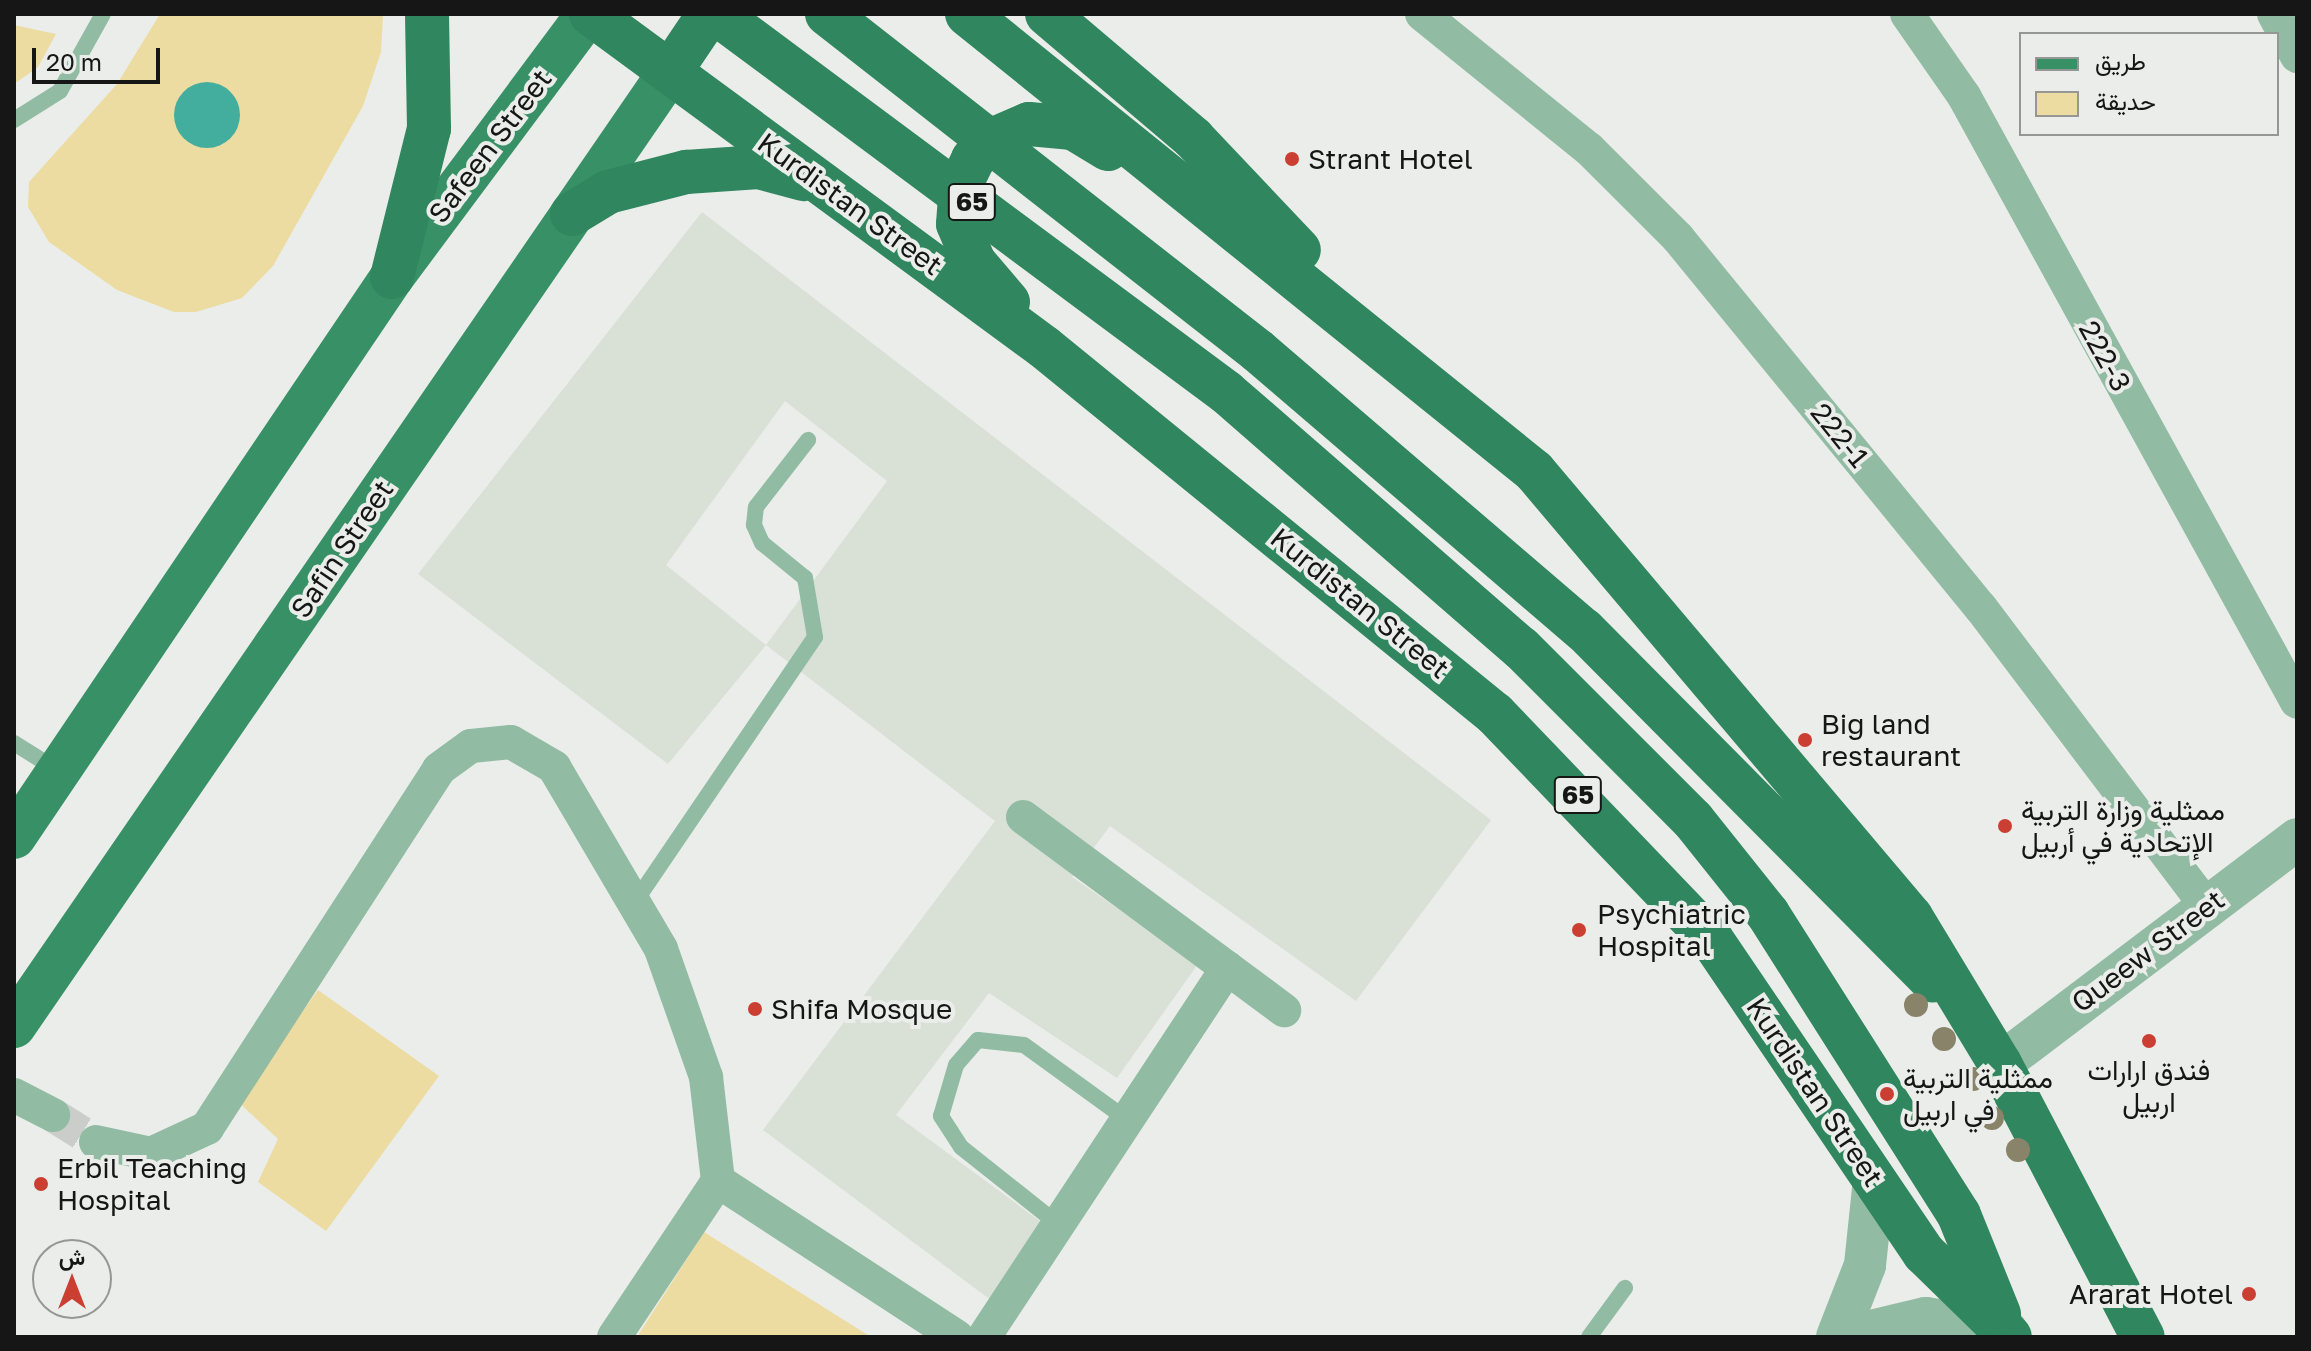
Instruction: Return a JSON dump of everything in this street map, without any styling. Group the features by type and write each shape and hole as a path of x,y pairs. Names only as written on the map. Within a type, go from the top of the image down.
{"highway":[{"path":"392,277 429,129 427,14"},
{"name":"Kurdistan Street","path":"590,14 1044,347 1390,625 1601,818 1712,940 1924,1253 2006,1329"},
{"path":"670,72 709,14"},
{"name":"Kurdistan Street","path":"717,14 1226,392 1521,648 1693,820 1768,914 1959,1215 2006,1329"},
{"name":"65","path":"827,14 1258,351 1584,630 1977,1024"},
{"name":"65","path":"967,14 1411,368 1534,471 1764,735 1911,917 2000,1064 2143,1337"},
{"path":"1047,14 1193,138 1411,368"},
{"path":"1044,347 974,262 957,211 966,171 982,149 1016,127 1043,123 1086,134 1323,320 1411,368"},
{"path":"572,214 608,192 646,180 737,166 826,187"}],"main road":[{"name":"Safeen Street","path":"392,277 590,14"},
{"name":"Safin Street","path":"14,1026 670,72"},
{"path":"14,837 392,277"}],"street":[{"name":"222-1","path":"1422,14 1589,149 1678,238 1981,608 2206,906"},
{"name":"222-3","path":"1907,14 1964,96 2297,702"},
{"path":"2274,14 2297,56"},
{"path":"96,1142 151,1154 207,1128 439,769 471,746 511,742 554,767 635,902 661,949 706,1077 718,1181 614,1337"},
{"path":"1023,817 1284,1010"},
{"name":"Queew Street","path":"2000,1064 2297,839"},
{"path":"984,1337 1227,968"},
{"path":"14,1095 53,1115"},
{"path":"1837,1337 1865,1265 1874,1180"},
{"path":"718,1181 957,1337"},
{"path":"1846,1337 1926,1318 2006,1329"}],"lane":[{"path":"14,120 60,91 103,14"},
{"path":"635,902 815,637 805,578 762,543 754,525 756,507 808,440"},
{"path":"14,743 59,771"},
{"path":"1059,1225 955,1137 941,1116 956,1065 978,1040 1024,1045 1129,1121"},
{"path":"1589,1337 1625,1288"}],"shaded area":[{"path":"207,82 220,85 230,92 237,102 240,115 237,128 230,138 220,145 207,148 194,145 184,138 177,128 174,115 177,102 184,92 194,85"},
{"path":"702,212 1491,820 1356,1001 1110,826 1072,877 1198,964 1117,1078 989,993 896,1115 1044,1224 992,1301 763,1130 995,821 766,645 668,764 418,574","holes":["785,401 887,481 766,645 666,565"]}],"green space":[{"path":"160,14 383,14 381,52 363,106 273,266 242,298 196,312 174,312 117,290 49,242 28,207 29,182 117,84"},
{"path":"14,25 56,34 38,67 14,84"},
{"path":"318,990 439,1076 326,1231 258,1182 278,1139 237,1101"},
{"path":"704,1232 871,1337 637,1337"}],"tunnel":[{"path":"53,1115 96,1142"}],"place":[{"name":"Strant Hotel","path":"1292,159"},
{"name":"Big land restaurant","path":"1805,740"},
{"name":"ممثلية وزارة التربية الإتحادية في أربيل","path":"2005,826"},
{"name":"Psychiatric Hospital","path":"1579,930"},
{"name":"Shifa Mosque","path":"755,1009"},
{"name":"فندق ارارات اربيل","path":"2149,1041"},
{"name":"ممثلية التربية في اربيل","path":"1887,1094"},
{"name":"Erbil Teaching Hospital","path":"41,1184"},
{"name":"Ararat Hotel","path":"2249,1294"}]}
